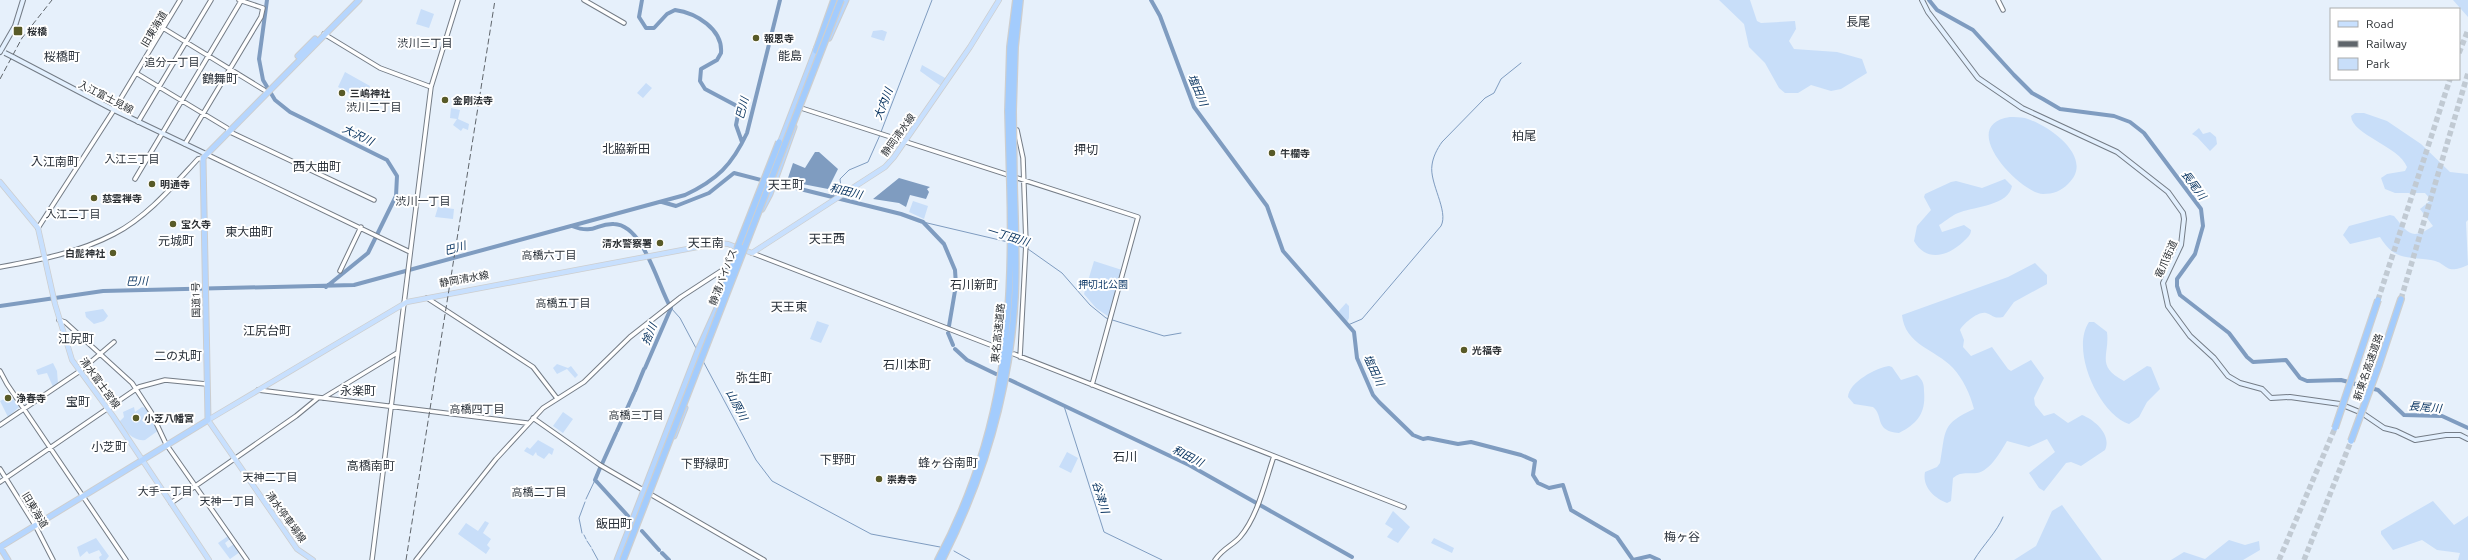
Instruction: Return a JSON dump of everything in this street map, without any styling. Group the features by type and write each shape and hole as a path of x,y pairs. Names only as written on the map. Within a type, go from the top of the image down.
{"highway":[{"path":"204,155 354,0"},
{"path":"267,89 359,0"},
{"name":"静清バイパス","path":"618,560 840,0"},
{"path":"618,560 699,348 719,306 732,272 778,168 845,0"},
{"name":"東名高速道路","path":"942,560 965,513 983,465 996,420 1006,375 1015,297 1010,111 1010,47 1016,0"},
{"name":"東名高速道路","path":"1010,111 1020,0"},
{"path":"732,272 740,240 835,1"},
{"name":"静清バイパス","path":"624,560 835,1"},
{"path":"732,272 770,194 792,131"},
{"path":"624,560 702,365 780,140"},
{"name":"国道1号","path":"204,155 203,295 206,420"},
{"name":"東名高速道路","path":"938,560 972,482 987,438 998,394 1006,343 1011,296 1012,185"},
{"name":"新東名高速道路","path":"2352,441 2379,365 2400,299"},
{"name":"新東名高速道路","path":"2335,428 2378,300"},
{"path":"8,560 0,547 35,524 206,420"},
{"path":"0,543 35,524"},
{"path":"0,553 4,560"}],"main road":[{"path":"2,52 15,26 23,0"},
{"name":"静岡清水線","path":"206,420 403,302 720,240 752,253 885,168 905,142 970,47 999,0"},
{"name":"竜爪街道","path":"1922,0 1928,12 1978,78 2022,108 2117,152 2168,192 2183,213 2184,219 2181,245 2163,283 2168,306 2193,339 2214,358 2228,376 2240,383 2262,389 2271,398 2290,397 2340,404 2362,413 2384,428 2396,431 2414,440 2446,435 2460,435 2468,439"},
{"name":"入江富士見線","path":"2,52 204,155"},
{"name":"清水富士宮線","path":"0,182 38,228 59,320 71,357 108,408 209,560"},
{"name":"静岡清水線","path":"206,420 403,302 713,244 728,244 743,249"},
{"name":"清水停車場線","path":"206,420 295,550 309,560"},
{"name":"清水停車場線","path":"233,460 297,549 313,560"}],"street":[{"name":"旧東海道","path":"38,228 114,110 180,0"},
{"path":"138,122 211,0"},
{"path":"135,179 240,0 263,8 261,17 185,144"},
{"path":"372,560 431,87 458,0"},
{"path":"584,0 624,23"},
{"path":"1998,0 2003,10"},
{"path":"163,28 230,69 267,89"},
{"path":"324,34 380,68 431,87"},
{"path":"136,73 228,129 374,200"},
{"path":"794,106 1138,216 1092,385"},
{"path":"1017,130 1022,152 1026,243 1020,357"},
{"path":"0,267 75,251 115,234 157,202 204,155 361,227 410,252"},
{"path":"340,271 361,227"},
{"path":"752,253 1001,349"},
{"path":"416,560 460,502 527,423 556,397 584,382 630,337 672,303 721,271 732,272"},
{"path":"426,298 533,367 556,397"},
{"path":"59,320 100,354 136,389 166,444 247,560"},
{"path":"0,425 80,371 114,342"},
{"path":"323,398 397,354"},
{"path":"1014,354 1404,507"},
{"path":"0,371 23,409 126,560"},
{"path":"0,482 136,389 164,380 205,384"},
{"path":"258,390 527,423"},
{"path":"172,504 318,398"},
{"path":"533,418 600,465 764,560"},
{"path":"1215,560 1223,549 1241,536 1257,504 1274,456"},
{"name":"旧東海道","path":"0,469 35,524 54,560"}],"green space":[{"path":"1719,0 1750,0 1757,21 1761,23 1795,21 1796,29 1789,41 1794,49 1837,52 1862,59 1867,73 1841,89 1831,91 1811,85 1798,93 1785,93 1779,88 1765,63 1749,47 1744,24"},
{"path":"2453,0 2468,0 2468,17"},
{"path":"421,9 434,14 429,28 416,24"},
{"path":"882,30 887,32 884,41 871,37 873,31"},
{"path":"922,65 947,79 941,86 920,71"},
{"path":"345,72 370,86 363,100 338,87"},
{"path":"646,83 652,88 643,98 637,93"},
{"path":"451,108 460,110 458,119 469,124 468,130 463,128 461,131 453,125 457,119 450,118"},
{"path":"2355,113 2364,113 2387,121 2421,144 2450,172 2468,174 2468,220 2466,222 2468,265 2450,269 2431,260 2396,254 2385,245 2380,237 2350,244 2343,235 2349,226 2390,215 2394,216 2410,233 2420,233 2433,226 2420,209 2431,200 2425,193 2395,193 2385,189 2381,178 2387,174 2405,171 2407,167 2395,153 2367,135 2353,123 2351,116"},
{"path":"2010,117 2025,118 2035,122 2057,135 2066,144 2073,154 2076,164 2075,174 2068,184 2057,192 2043,194 2033,191 2008,172 1990,145 1989,132 1995,123"},
{"path":"2199,128 2203,134 2210,132 2216,137 2217,144 2210,151 2197,137 2192,134"},
{"path":"2005,179 2012,186 2010,192 2005,197 1991,204 1958,213 1939,225 1942,232 1964,225 1971,230 1968,236 1957,247 1944,254 1937,255 1924,252 1919,248 1914,241 1917,226 1931,210 1924,197 1925,194 1956,181 1982,188"},
{"path":"913,201 928,206 924,219 909,212"},
{"path":"438,207 454,209 453,219 435,217"},
{"name":"押切北公園","path":"1094,261 1122,270 1109,317 1096,308 1084,294"},
{"path":"2035,263 2047,275 2047,284 2014,302 2003,317 1995,317 1983,313 1971,318 1960,330 1964,340 1963,347 1971,356 1992,347 2011,371 2031,360 2044,378 2034,398 2035,405 2044,416 2054,413 2068,423 2082,415 2087,417 2097,424 2104,434 2107,444 2105,450 2081,466 2071,462 2066,463 2044,491 2039,488 2029,473 2055,452 2047,439 2029,447 2007,441 1995,460 1986,469 1977,473 1961,474 1953,478 1951,501 1947,503 1934,495 1927,487 1925,482 1925,472 1937,467 1940,463 1945,435 1950,424 1963,414 1974,409 1966,387 1957,372 1946,361 1915,340 1904,325 1902,315 2008,277"},
{"path":"1346,303 1349,306 1349,318 1347,322 1338,312"},
{"path":"103,309 108,316 104,321 94,324 86,317 85,312"},
{"path":"817,321 829,325 821,343 810,339"},
{"path":"2089,322 2094,322 2107,332 2106,360 2107,365 2115,376 2124,381 2147,366 2151,367 2160,389 2147,402 2139,417 2129,424 2118,418 2107,408 2098,395 2091,380 2085,364 2083,348 2084,334"},
{"path":"53,363 57,371 58,384 53,387 47,373 38,375 36,370"},
{"path":"557,364 568,368 571,366 578,375 575,378 567,369 557,374 553,368"},
{"path":"1889,366 1892,367 1901,380 1917,375 1922,380 1924,386 1924,405 1922,411 1916,421 1899,433 1891,432 1883,426 1873,407 1854,404 1848,397 1853,386 1858,381 1877,370"},
{"path":"4,399 8,402 13,399 19,407 8,417 0,401"},
{"path":"134,407 135,412 142,407 148,409 159,430 145,440 134,438 119,422 124,417 123,412"},
{"path":"563,412 573,419 563,433 553,426"},
{"path":"538,440 554,449 552,455 549,453 544,459 537,455 536,452 533,456 524,451 527,447 530,449"},
{"path":"1067,452 1078,458 1071,473 1059,467"},
{"path":"2433,501 2454,525 2468,516 2468,560 2458,560 2460,553 2437,550 2422,540 2393,550 2381,534 2381,531"},
{"path":"2062,505 2102,560 2014,560 2036,546 2052,511"},
{"path":"1393,511 1410,527 1398,543 1387,537 1393,529 1385,524"},
{"path":"485,521 489,523 483,533 491,539 487,545 490,548 486,554 458,534 466,523 478,531"},
{"path":"228,536 230,539 225,543 228,548 234,544 240,552 230,559 218,543"},
{"path":"96,538 109,556 106,560 100,560 99,557 102,555 99,550 89,554 87,551 80,557 77,547"},
{"path":"1434,538 1454,548 1452,553 1431,543"},
{"path":"2229,540 2245,545 2259,541 2260,550 2243,560 2171,560 2184,552 2205,559"}],"shaded area":[{"path":"815,152 819,152 838,169 828,189 787,181 793,163 805,168"},
{"path":"899,178 930,187 927,189 929,192 926,199 910,195 906,207 899,203 873,199"}],"waterway":[{"name":"大沢川","path":"267,0 259,59 263,80 275,100 290,112 387,160 397,176 396,196 368,253 326,287"},
{"path":"642,0 639,17 646,28 654,28 667,14 675,10 691,15 707,24 718,37 721,53 717,60 701,69 700,81 705,89 737,106 739,110 736,125 742,142"},
{"name":"巴川","path":"0,306 103,291 354,285 685,195 715,177 729,163 747,133 780,0"},
{"name":"大内川","path":"881,132 932,0"},
{"name":"塩田川","path":"1151,0 1160,16 1194,107 1267,206 1283,251 1354,332 1357,358 1373,395 1379,402 1413,435 1423,439 1428,438 1458,444 1471,442 1521,455 1535,461 1533,475 1538,483 1549,488 1563,485 1571,510 1617,537 1633,560 1650,556 1659,560"},
{"name":"長尾川","path":"1929,0 1937,10 1973,30 2032,93 2060,109 2114,116 2130,122 2144,133 2201,209 2203,226 2195,254 2177,279 2177,286 2180,295 2229,333 2247,357 2253,362 2286,360 2300,378 2307,381 2341,380 2378,390 2404,415 2442,416 2468,428"},
{"path":"1348,325 1362,319 1441,226 1443,213 1432,172 1434,156 1442,142 1485,98 1494,93 1501,79 1521,63"},
{"name":"大内川","path":"831,197 841,188 840,179 849,170 868,162 880,135"},
{"name":"和田川","path":"662,202 676,206 709,193 734,173 765,181"},
{"name":"和田川","path":"772,182 901,214 923,222 944,244 955,270 956,285 949,326"},
{"name":"一丁田川","path":"923,222 1008,242"},
{"name":"山原川","path":"572,226 591,229 603,225 614,224 625,227 642,245 649,258 671,308 645,368"},
{"name":"一丁田川","path":"1018,246 1025,248"},
{"name":"一丁田川","path":"1028,249 1062,273 1090,305 1106,318 1164,336 1181,333"},
{"name":"山原川","path":"671,308 680,318 697,350"},
{"name":"和田川","path":"948,333 953,345"},
{"name":"和田川","path":"955,349 967,360 996,374"},
{"name":"山原川","path":"703,361 756,460 772,481 871,534 940,547"},
{"name":"捨川","path":"635,391 644,369"},
{"name":"和田川","path":"1010,380 1189,465 1352,557"},
{"name":"捨川","path":"617,431 634,393"},
{"name":"谷津川","path":"1064,406 1104,532 1162,560"},
{"name":"捨川","path":"602,464 616,433"},
{"name":"捨川","path":"600,468 595,480 628,516"},
{"name":"捨川","path":"586,499 595,480"},
{"name":"捨川","path":"582,533 579,518 585,502"},
{"path":"1974,560 2003,517"},
{"name":"捨川","path":"642,531 659,550"},
{"name":"捨川","path":"584,535 586,539"},
{"name":"捨川","path":"587,541 591,547"},
{"name":"捨川","path":"592,549 598,560"},
{"name":"山原川","path":"954,551 970,560"},
{"name":"捨川","path":"662,553 669,560"}],"tunnel":[{"path":"2460,50 2468,30"},
{"path":"2401,299 2468,73"},
{"path":"2378,300 2450,80"},
{"path":"2279,560 2335,428"},
{"path":"2304,560 2351,441"}],"railway":[{"path":"0,79 22,38 52,0"},
{"path":"406,560 495,0"}],"place":[{"name":"桜橋","path":"18,31"},
{"name":"報恩寺","path":"756,38"},
{"name":"三嶋神社","path":"342,93"},
{"name":"金剛法寺","path":"445,100"},
{"name":"牛欄寺","path":"1272,153"},
{"name":"明通寺","path":"152,184"},
{"name":"慈雲禅寺","path":"94,198"},
{"name":"宝久寺","path":"173,224"},
{"name":"清水警察署","path":"660,243"},
{"name":"白髭神社","path":"113,253"},
{"name":"光福寺","path":"1464,350"},
{"name":"浄春寺","path":"8,398"},
{"name":"小芝八幡宮","path":"136,418"},
{"name":"崇寿寺","path":"879,479"}],"district":[{"name":"長尾","path":"1858,21"},
{"name":"渋川三丁目","path":"425,43"},
{"name":"能島","path":"790,55"},
{"name":"桜橋町","path":"62,56"},
{"name":"追分一丁目","path":"172,62"},
{"name":"鶴舞町","path":"220,78"},
{"name":"渋川二丁目","path":"374,107"},
{"name":"柏尾","path":"1524,135"},
{"name":"北脇新田","path":"626,148"},
{"name":"押切","path":"1086,149"},
{"name":"入江三丁目","path":"132,159"},
{"name":"入江南町","path":"55,161"},
{"name":"西大曲町","path":"317,166"},
{"name":"天王町","path":"786,184"},
{"name":"渋川一丁目","path":"423,201"},
{"name":"入江二丁目","path":"73,214"},
{"name":"東大曲町","path":"249,231"},
{"name":"天王西","path":"827,238"},
{"name":"元城町","path":"176,240"},
{"name":"天王南","path":"706,242"},
{"name":"高橋六丁目","path":"549,255"},
{"name":"石川新町","path":"974,284"},
{"name":"高橋五丁目","path":"563,303"},
{"name":"天王東","path":"789,306"},
{"name":"江尻台町","path":"267,330"},
{"name":"江尻町","path":"76,338"},
{"name":"二の丸町","path":"178,355"},
{"name":"石川本町","path":"907,364"},
{"name":"弥生町","path":"754,377"},
{"name":"永楽町","path":"358,390"},
{"name":"宝町","path":"78,401"},
{"name":"高橋四丁目","path":"477,409"},
{"name":"高橋三丁目","path":"636,415"},
{"name":"小芝町","path":"109,446"},
{"name":"石川","path":"1125,456"},
{"name":"下野町","path":"838,459"},
{"name":"蜂ヶ谷南町","path":"948,462"},
{"name":"下野緑町","path":"705,463"},
{"name":"高橋南町","path":"371,465"},
{"name":"天神二丁目","path":"270,477"},
{"name":"大手一丁目","path":"165,491"},
{"name":"高橋二丁目","path":"539,492"},
{"name":"天神一丁目","path":"227,501"},
{"name":"飯田町","path":"614,523"},
{"name":"梅ヶ谷","path":"1682,536"}]}
